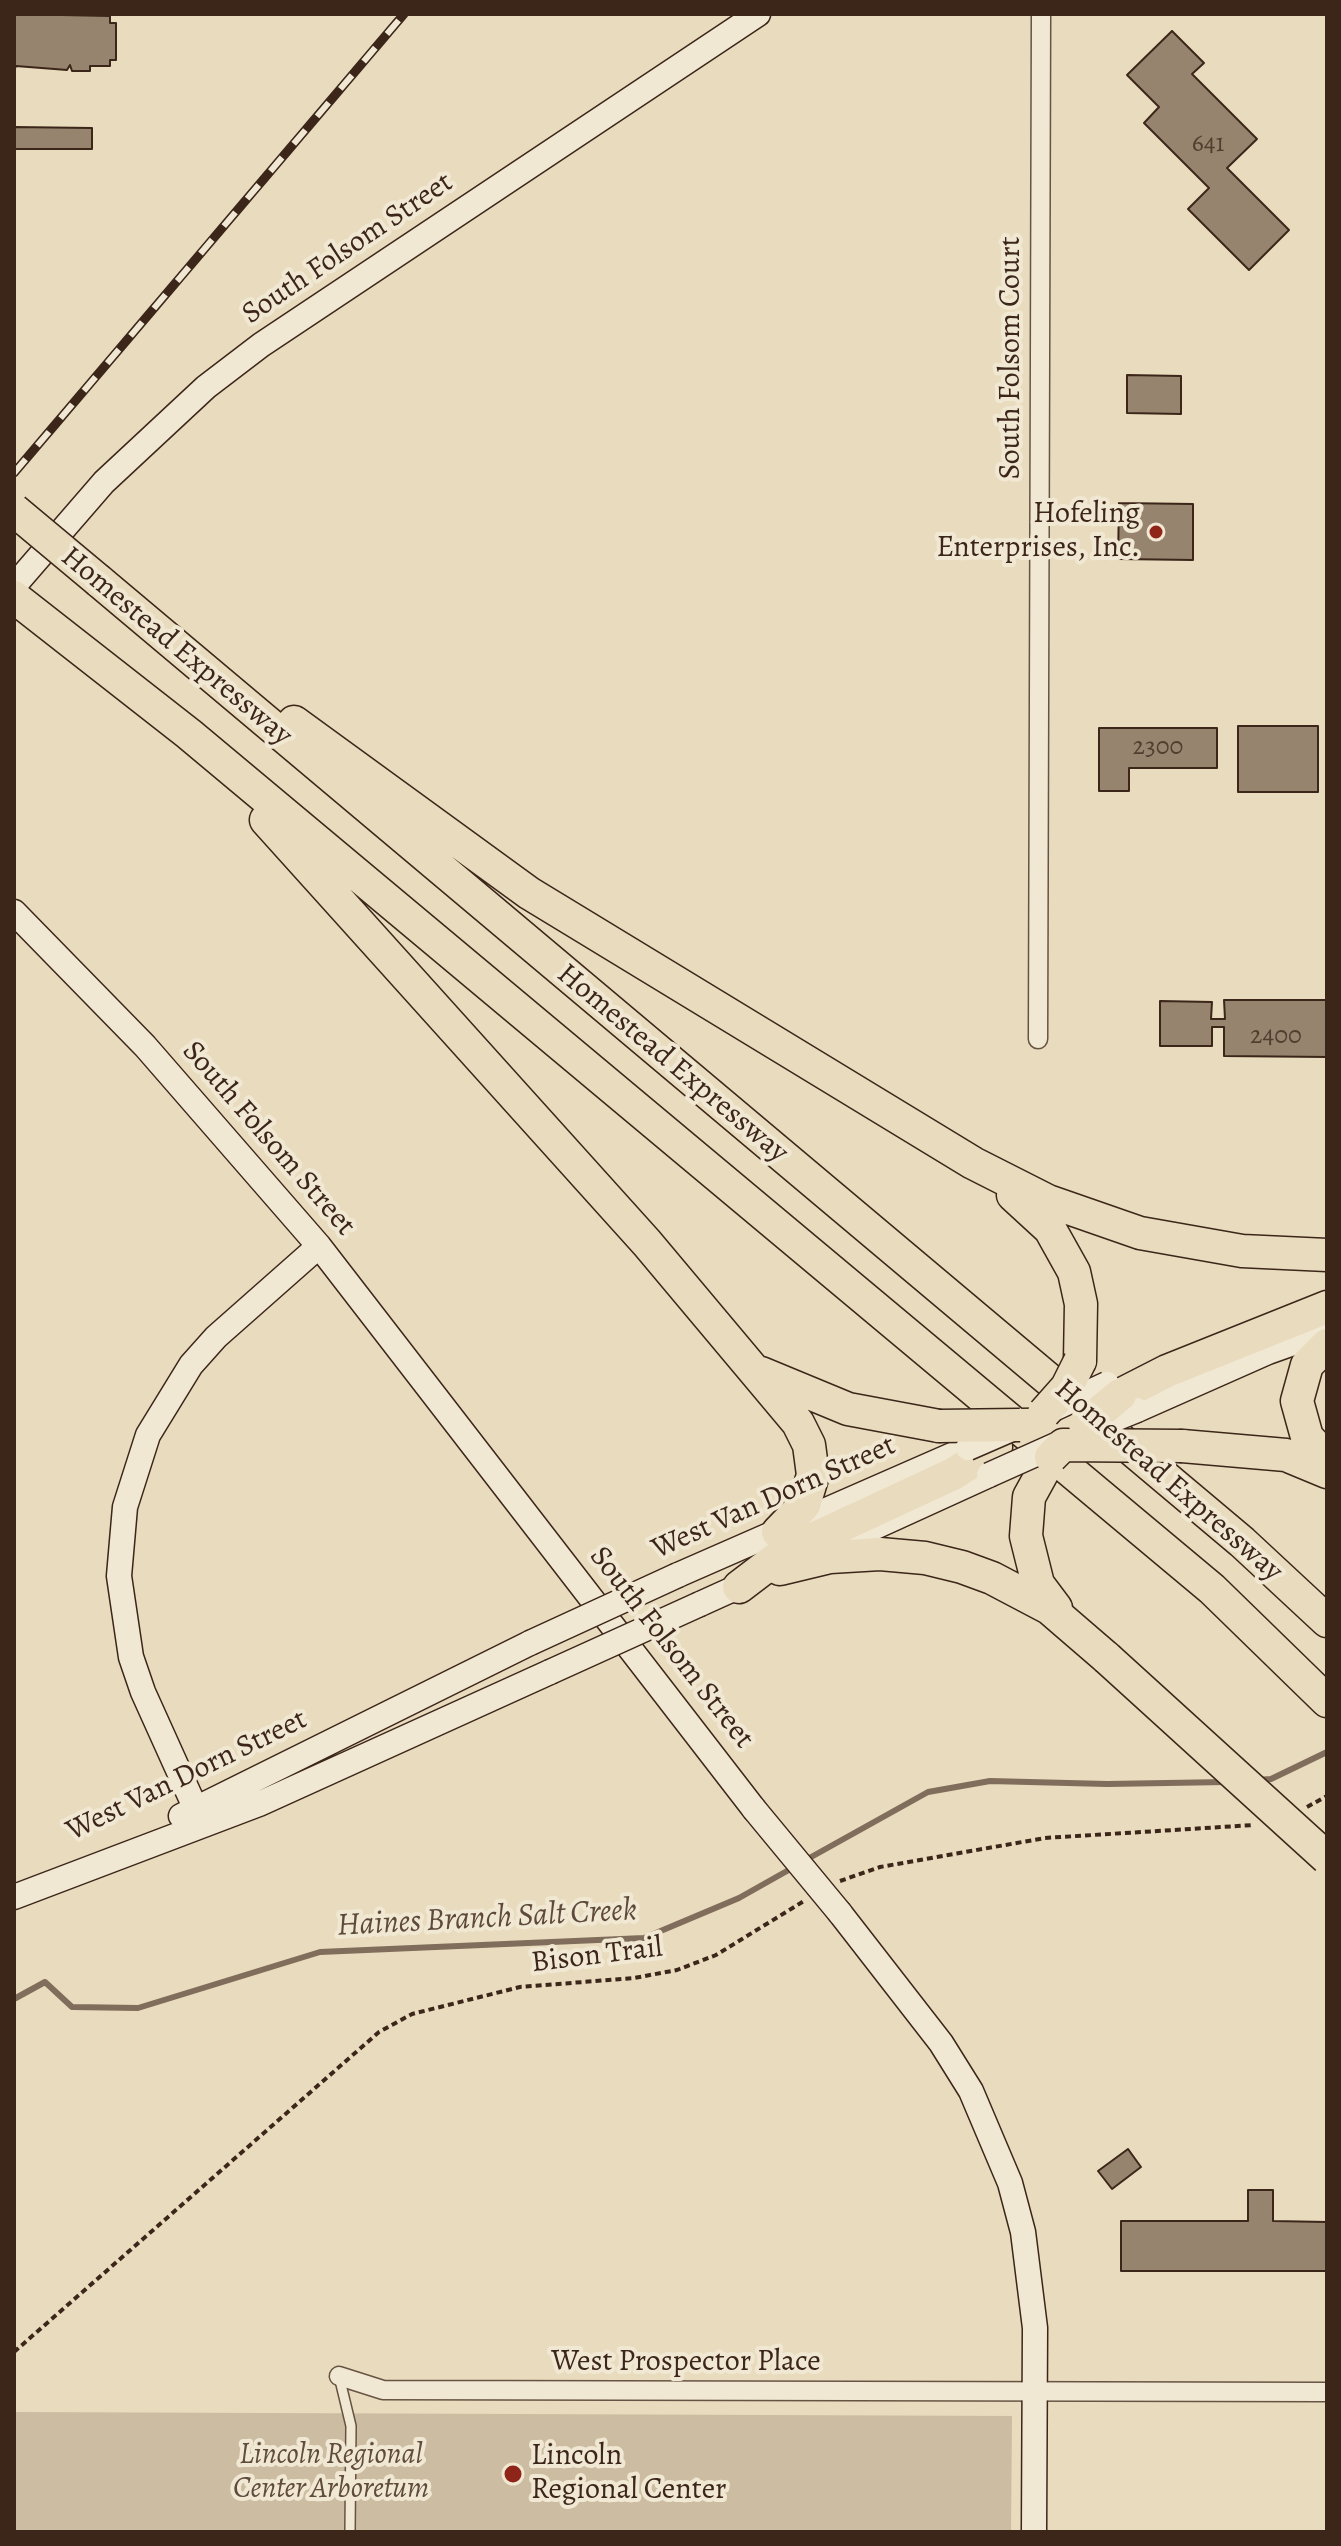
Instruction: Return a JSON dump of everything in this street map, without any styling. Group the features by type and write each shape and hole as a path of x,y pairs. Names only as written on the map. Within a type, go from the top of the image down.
{"highway":[{"name":"Homestead Expressway","path":"14,510 1242,1542 1327,1621"},
{"path":"99,581 529,893 973,1163 1048,1201 1140,1233 1242,1251 1327,1255"},
{"name":"Homestead Expressway","path":"14,597 189,734 1200,1578 1327,1701"},
{"path":"189,734 647,1243 798,1423 809,1445 813,1475 808,1497 799,1513 778,1532"},
{"path":"739,1587 785,1552 977,1457 1031,1421 1067,1387 1080,1361 1081,1304 1067,1257 1038,1217 973,1163"},
{"path":"1077,1631 1038,1584 1026,1536 1027,1506 1043,1467 1075,1435 1122,1396 1167,1371 1327,1307"},
{"path":"1327,1345 1307,1365 1297,1401 1307,1437 1327,1458"},
{"path":"741,1355 766,1376 848,1409 939,1426 1031,1421 1075,1435 1286,1455 1327,1472"},
{"path":"977,1457 1075,1435"},
{"path":"780,1569 830,1557 880,1554 925,1558 992,1578 1049,1608 1327,1858"}],"main road":[{"name":"South Folsom Street","path":"14,586 104,482 206,387 261,345 725,40 758,14"},
{"name":"South Folsom Street","path":"14,912 145,1046 319,1246 754,1809 941,2043 992,2136 1010,2183 1029,2269 1035,2328 1034,2532"},
{"path":"200,1817 131,1657 119,1576 125,1507 148,1435 191,1365 216,1337 319,1246"},
{"path":"1122,1396 1327,1294"},
{"path":"1031,1421 1268,1352 1327,1331"},
{"name":"West Van Dorn Street","path":"200,1817 259,1804 780,1569 977,1457"},
{"name":"West Van Dorn Street","path":"14,1897 200,1817 530,1643 678,1575 778,1532 977,1457"}],"street":[{"name":"South Folsom Court","path":"1038,1039 1041,14"},
{"name":"West Prospector Place","path":"339,2376 383,2390 1327,2392"}],"lane":[{"path":"339,2376 351,2426 350,2532"}],"path":[{"path":"1304,1809 1327,1796"},
{"path":"836,1883 880,1867 1045,1838 1228,1827 1266,1821"},
{"name":"Bison Trail","path":"14,2352 379,2032 412,2014 520,1987 634,1978 677,1970 716,1955 813,1896"}],"green space":[{"name":"Lincoln Regional Center Arboretum","path":"14,2412 1012,2416 1011,2532 14,2532"}],"building":[{"path":"14,14 110,16 110,23 116,23 116,60 110,60 110,66 90,66 90,71 72,71 70,65 67,70 16,66 14,71"},
{"path":"1172,31 1204,63 1192,74 1257,139 1227,168 1289,230 1249,270 1188,209 1209,188 1144,123 1159,107 1127,75"},
{"path":"14,127 92,128 92,149 14,149"},
{"path":"1127,375 1181,376 1181,414 1127,413"},
{"name":"Hofeling Enterprises, Inc.","path":"1119,503 1193,504 1193,560 1118,559"},
{"path":"1238,726 1318,726 1318,792 1238,792"},
{"path":"1099,728 1217,728 1217,768 1129,768 1129,791 1099,791"},
{"path":"1224,1000 1327,1000 1327,1057 1224,1056 1224,1027 1212,1027 1212,1046 1160,1046 1160,1001 1212,1002 1211,1019 1225,1019"},
{"path":"1128,2149 1141,2167 1112,2189 1098,2171"},
{"path":"1248,2190 1273,2190 1273,2221 1327,2222 1327,2271 1121,2271 1121,2221 1248,2221"}],"waterway":[{"name":"Haines Branch Salt Creek","path":"1257,1780 1271,1779 1327,1752"},
{"name":"Haines Branch Salt Creek","path":"804,1861 928,1792 990,1781 1107,1784 1226,1782"},
{"name":"Haines Branch Salt Creek","path":"14,1999 45,1982 72,2007 138,2008 320,1952 644,1938 739,1898 794,1867"}],"railway":[{"path":"14,473 404,14"}],"place":[{"name":"Hofeling Enterprises, Inc.","path":"1156,532"},
{"name":"Lincoln Regional Center","path":"513,2474"}]}
